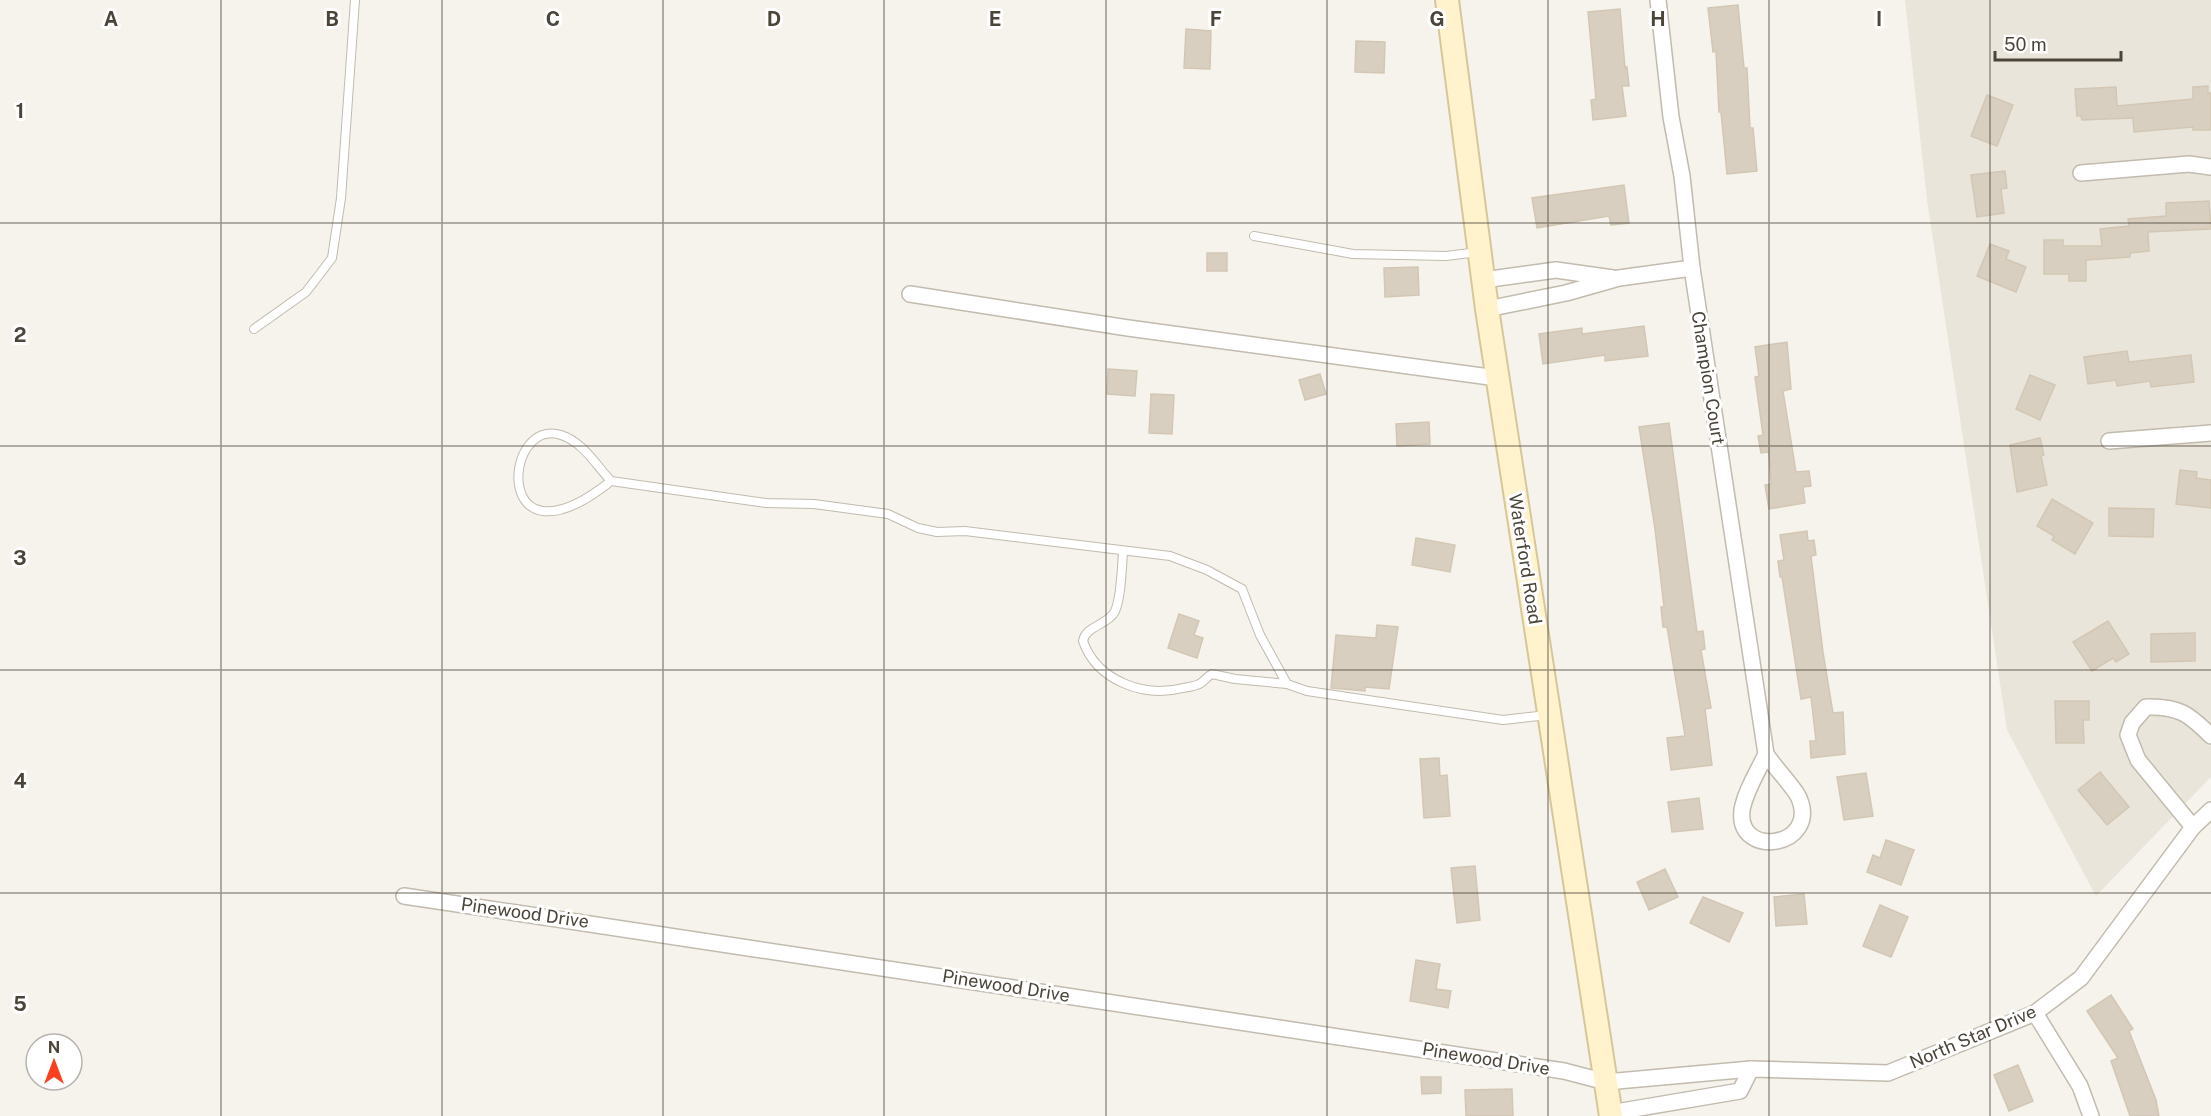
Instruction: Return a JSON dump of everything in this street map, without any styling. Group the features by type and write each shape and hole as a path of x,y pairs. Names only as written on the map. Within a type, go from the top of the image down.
{"main road":[{"name":"Waterford Road","path":"1447,0 1497,378 1611,1115"}],"street":[{"name":"Champion Court","path":"1658,0 1671,117 1683,176 1692,268 1766,754 1777,773 1799,798 1802,810 1797,829 1788,838 1767,843 1755,838 1747,830 1743,822 1742,809 1766,754"},
{"path":"2081,173 2190,164 2211,167"},
{"path":"1487,309 1566,293 1619,278 1692,268"},
{"path":"1483,280 1556,270 1619,278"},
{"path":"910,294 1128,328 1311,350 1433,371 1497,378"},
{"path":"2109,441 2211,434"},
{"path":"2193,827 2138,760 2128,735 2132,723 2146,707 2162,706 2190,715 2211,736"},
{"name":"North Star Drive","path":"1606,1082 1751,1069 1888,1073 2035,1013 2081,978 2193,827 2211,810"},
{"name":"Pinewood Drive","path":"404,896 1564,1071 1606,1082"},
{"path":"2035,1013 2080,1086 2091,1116"},
{"path":"1611,1115 1740,1091 1751,1069"}],"lane":[{"path":"254,329 306,292 332,258 341,198 355,0"},
{"path":"1254,236 1353,255 1417,253 1446,256 1479,252"},
{"path":"611,481 583,448 569,438 558,434 543,435 528,446 520,460 519,492 527,506 540,511 556,511 577,503 611,481 766,502 814,504 888,514 918,528 937,532 965,531 1170,556 1207,570 1242,589 1260,635 1287,684"},
{"path":"1124,551 1115,611 1106,622 1087,632 1083,641 1095,664 1109,676 1133,687 1170,691 1201,683 1212,674 1235,679 1287,684 1307,691 1503,720 1549,714"}],"shaded area":[{"path":"1905,0 2211,0 2211,777 2096,896 2007,730 1927,200"}],"building":[{"path":"1738,5 1744,68 1747,68 1750,128 1753,128 1757,171 1727,174 1721,112 1719,112 1716,51 1713,52 1708,8"},
{"path":"1620,9 1625,68 1627,67 1629,86 1622,86 1626,116 1593,120 1591,100 1596,99 1588,12"},
{"path":"1186,29 1211,31 1210,69 1184,68"},
{"path":"1356,41 1385,42 1384,73 1355,72"},
{"path":"2208,86 2208,93 2211,93 2211,130 2193,130 2193,127 2134,132 2133,118 2082,120 2081,116 2077,116 2075,89 2116,87 2117,106 2193,99 2193,87"},
{"path":"1987,95 2013,105 1997,146 1971,136"},
{"path":"2005,171 2007,188 2001,189 2004,213 1977,217 1971,175"},
{"path":"1624,185 1629,223 1611,225 1609,216 1537,228 1532,198"},
{"path":"2209,201 2211,229 2148,232 2149,251 2130,253 2130,257 2086,260 2086,281 2069,281 2069,274 2044,274 2044,240 2063,240 2063,246 2102,246 2100,229 2129,226 2128,219 2166,216 2166,203"},
{"path":"1990,244 2009,251 2006,259 2026,267 2016,292 1977,276"},
{"path":"1207,253 1227,253 1227,271 1207,271"},
{"path":"1418,267 1419,295 1385,297 1384,268"},
{"path":"1644,326 1648,356 1605,361 1605,355 1543,364 1539,334 1582,328 1582,334"},
{"path":"1787,342 1791,389 1783,391 1796,472 1809,471 1811,486 1803,487 1805,503 1769,509 1765,485 1771,484 1769,452 1761,453 1758,436 1763,435 1755,377 1759,376 1755,347"},
{"path":"2127,351 2129,362 2191,355 2194,382 2151,387 2150,381 2117,386 2116,380 2088,384 2084,357"},
{"path":"1108,369 1137,371 1135,396 1107,394"},
{"path":"1320,374 1326,394 1305,400 1299,380"},
{"path":"2030,375 2055,385 2040,420 2016,409"},
{"path":"1151,394 1174,395 1172,434 1149,433"},
{"path":"1429,422 1430,444 1397,446 1396,424"},
{"path":"1669,423 1697,632 1703,631 1705,649 1701,650 1711,708 1705,709 1712,765 1671,770 1667,738 1685,736 1667,627 1663,627 1661,607 1664,607 1655,529 1639,427"},
{"path":"2040,438 2047,485 2017,492 2010,445"},
{"path":"2180,470 2197,472 2196,478 2211,480 2211,508 2176,504"},
{"path":"2052,499 2093,523 2075,554 2052,540 2054,536 2037,526"},
{"path":"2109,508 2154,509 2153,537 2109,536"},
{"path":"1807,531 1808,541 1814,540 1816,555 1811,556 1823,652 1833,713 1843,712 1845,754 1811,758 1810,741 1816,741 1811,697 1801,699 1778,561 1784,560 1780,535"},
{"path":"1416,538 1455,545 1450,572 1412,565"},
{"path":"1179,614 1199,621 1194,635 1203,638 1197,658 1168,648"},
{"path":"2108,621 2129,654 2116,662 2113,658 2092,671 2073,642"},
{"path":"1377,625 1398,627 1389,689 1365,687 1365,691 1331,688 1336,635 1376,638"},
{"path":"2195,633 2195,661 2151,662 2151,634"},
{"path":"2055,701 2089,701 2089,720 2083,720 2084,743 2056,743"},
{"path":"1439,758 1440,776 1447,775 1450,816 1424,818 1420,759"},
{"path":"2100,772 2129,807 2107,825 2078,790"},
{"path":"1866,773 1873,816 1844,820 1837,777"},
{"path":"1699,798 1703,829 1672,832 1668,802"},
{"path":"1886,840 1914,850 1901,885 1867,872 1873,855 1880,858"},
{"path":"1475,866 1480,920 1457,923 1451,868"},
{"path":"1665,869 1678,897 1649,910 1637,882"},
{"path":"1804,894 1807,924 1776,926 1774,897"},
{"path":"1703,897 1743,913 1729,942 1690,923"},
{"path":"1880,905 1908,917 1891,957 1863,946"},
{"path":"1416,960 1440,964 1436,989 1451,991 1448,1008 1410,1001"},
{"path":"2111,995 2133,1029 2129,1031 2156,1100 2159,1116 2130,1116 2111,1061 2118,1058 2087,1011"},
{"path":"2018,1065 2033,1101 2009,1111 1994,1075"},
{"path":"1421,1077 1441,1077 1441,1093 1422,1094"},
{"path":"1512,1089 1513,1116 1466,1116 1465,1090"}]}
